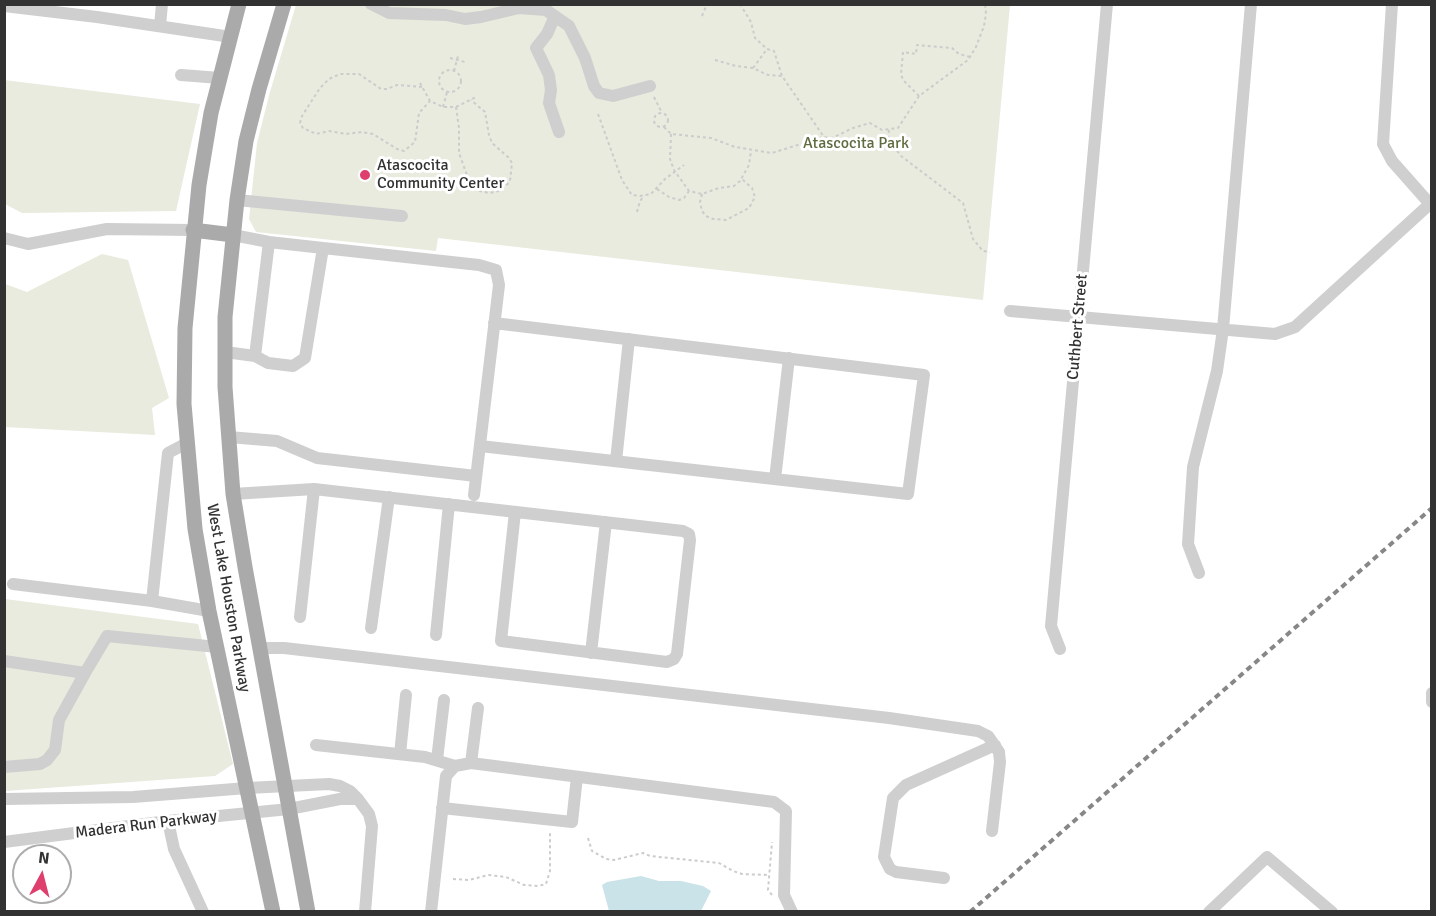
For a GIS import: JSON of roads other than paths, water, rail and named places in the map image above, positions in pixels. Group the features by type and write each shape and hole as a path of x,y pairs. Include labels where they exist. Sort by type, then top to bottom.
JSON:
{"main road":[{"name":"West Lake Houston Parkway","path":"239,4 220,78 201,171 193,230 184,366 187,443 195,529 209,611 273,912"},
{"name":"West Lake Houston Parkway","path":"284,4 246,141 237,200 225,317 225,387 233,494 308,912"},
{"path":"193,230 233,235"}],"street":[{"path":"160,26 162,4"},
{"path":"371,4 389,14 446,15 465,19 519,8 546,10 569,26 581,48 594,86 599,93 613,96 650,86"},
{"path":"427,4 435,16"},
{"name":"Cuthbert Street","path":"1060,649 1051,626 1107,4"},
{"path":"1199,573 1188,544 1192,467 1218,371 1251,4"},
{"path":"1010,311 1275,334 1295,327 1430,203 1392,161 1383,144 1392,4"},
{"path":"4,6 231,37"},
{"path":"555,16 547,34 536,48 549,75 551,90 549,103 559,132"},
{"path":"181,75 220,78"},
{"path":"237,200 402,216"},
{"path":"4,238 28,244 107,229 193,230"},
{"path":"233,235 269,242 479,265 496,270 499,285 474,495"},
{"path":"255,356 269,242"},
{"path":"225,352 255,356 268,363 292,366 305,358 323,248"},
{"path":"480,446 909,494 924,375 494,323"},
{"path":"616,461 629,339"},
{"path":"775,479 789,358"},
{"path":"229,437 277,441 317,458 476,476"},
{"path":"152,601 168,453 187,443"},
{"path":"300,617 314,489"},
{"path":"233,494 314,489 683,531 689,534 690,540 677,654 674,659 666,662 501,641 515,512"},
{"path":"371,628 389,497"},
{"path":"436,635 449,504"},
{"path":"591,653 606,522"},
{"path":"13,584 152,601 209,611"},
{"path":"4,767 40,764 47,760 55,750 59,720 107,636 217,647"},
{"path":"261,648 284,648 978,731 988,736 999,752 1000,762 992,831"},
{"path":"4,661 85,674"},
{"path":"400,754 406,695"},
{"path":"437,760 444,700"},
{"path":"471,763 478,708"},
{"path":"316,745 400,754 437,760 455,766 471,763 774,802 786,811 784,895 792,912"},
{"path":"944,878 896,872 890,869 884,857 893,798 906,785 995,745"},
{"path":"431,912 446,776 455,766"},
{"path":"442,808 572,822 577,777"},
{"name":"Madera Run Parkway","path":"4,800 133,797 329,784 350,791 358,799"},
{"name":"Madera Run Parkway","path":"4,842 168,821 289,809 340,799 358,799"},
{"path":"358,799 369,814 372,826 365,912"},
{"path":"168,821 174,849 203,912"},
{"path":"1209,912 1267,857 1332,912"}],"water":[{"path":"641,876 659,881 681,881 703,886 711,891 701,911 609,911 602,885"}],"railway":[{"path":"970,912 1432,508"}],"place":[{"name":"Atascocita Community Center","path":"365,175"}],"park label":[{"name":"Atascocita Park","path":"856,144"}]}
